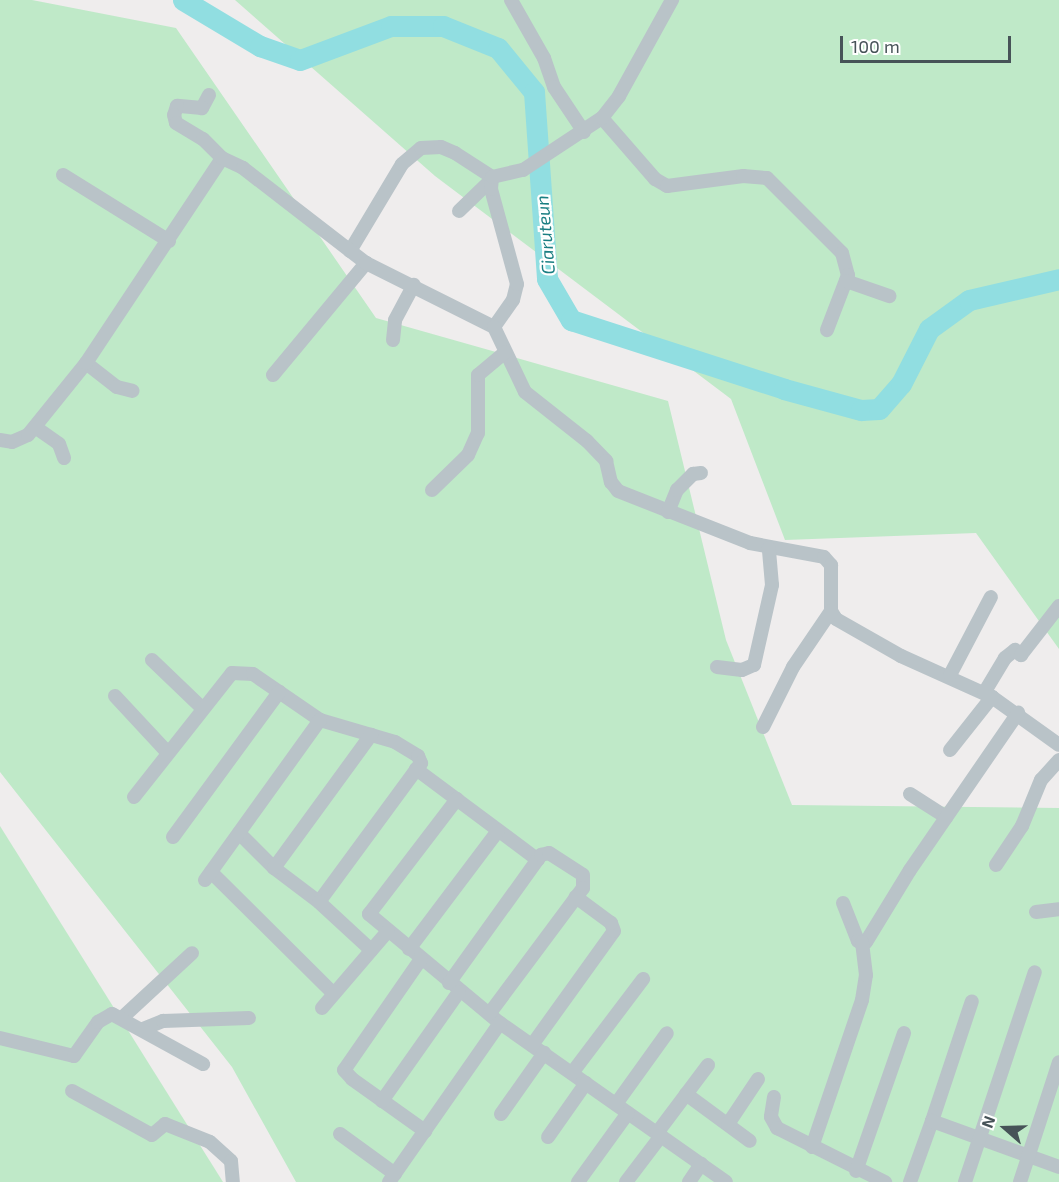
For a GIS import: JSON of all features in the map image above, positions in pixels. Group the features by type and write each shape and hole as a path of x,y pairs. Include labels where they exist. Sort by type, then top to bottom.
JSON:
{"street":[{"path":"511,0 544,58 554,87 584,132"},
{"path":"459,211 492,178 523,170 602,118 619,96 672,0"},
{"path":"209,95 202,108 177,106 174,116 176,123 203,139 222,158 243,168 366,263 494,327 525,392 587,441 606,461 611,482 618,490 668,512 769,548 824,557 831,565 831,611 836,619 859,634 950,675 988,695 1018,713 1059,745"},
{"path":"602,118 655,179 667,186 733,177 767,178 842,253 848,275 827,330"},
{"path":"350,251 402,164 421,148 448,150 492,178 517,284 513,300 494,327"},
{"path":"0,440 18,441 35,426 86,363 222,158"},
{"path":"63,176 169,241"},
{"path":"273,375 366,263"},
{"path":"846,281 890,296"},
{"path":"393,340 395,320 414,285"},
{"path":"432,490 468,455 478,433 478,375 505,352"},
{"path":"86,363 117,387 133,391"},
{"path":"35,426 64,443 64,458"},
{"path":"668,512 677,490 693,474 701,473"},
{"path":"717,667 742,670 754,665 772,585 769,548"},
{"path":"950,675 991,597"},
{"path":"950,750 988,695 1005,658 1015,651 1021,655 1059,606"},
{"path":"763,727 793,667 831,611"},
{"path":"152,660 202,708"},
{"path":"134,797 202,708 232,673 253,674 320,720 395,742 418,756 420,763 319,902"},
{"path":"173,837 279,692"},
{"path":"115,696 168,753"},
{"path":"862,942 1018,713"},
{"path":"320,720 208,876 334,994"},
{"path":"274,868 371,735"},
{"path":"996,865 1022,826 1041,780 1059,760"},
{"path":"416,769 538,860"},
{"path":"910,794 946,817"},
{"path":"457,800 369,914 454,988 500,1023 726,1182"},
{"path":"409,949 498,831"},
{"path":"239,833 274,868 319,902 371,950"},
{"path":"382,1101 538,860 549,853 582,875 584,884 489,1014"},
{"path":"532,1044 614,931 611,923 576,897"},
{"path":"812,1147 862,1000 866,975 862,942 855,935 843,903"},
{"path":"1036,912 1059,909"},
{"path":"322,1008 388,931"},
{"path":"123,1017 192,953"},
{"path":"421,959 346,1064 346,1075 425,1131"},
{"path":"965,1182 1035,972"},
{"path":"572,1073 643,979"},
{"path":"910,1182 972,1000"},
{"path":"0,1038 74,1056 102,1018 112,1014 123,1017 203,1064"},
{"path":"143,1029 163,1021 249,1018"},
{"path":"340,1134 392,1178 500,1023"},
{"path":"616,1104 667,1033"},
{"path":"856,1171 904,1033"},
{"path":"501,1114 544,1053"},
{"path":"1020,1182 1059,1062"},
{"path":"626,1182 708,1065"},
{"path":"728,1124 758,1079"},
{"path":"548,1137 586,1083"},
{"path":"72,1092 152,1135 165,1124 210,1142 228,1156 233,1182"},
{"path":"686,1094 750,1141"},
{"path":"774,1097 771,1117 777,1128 856,1171 885,1182"},
{"path":"578,1182 628,1113"},
{"path":"932,1121 1059,1167"},
{"path":"689,1182 701,1164"}],"green space":[{"path":"0,0 32,0 176,28 376,318 668,401 726,640 792,805 1059,808 1059,1182 296,1182 232,1067 0,772"},
{"path":"235,0 1059,0 1059,649 976,533 785,540 731,399 435,176"},
{"path":"0,826 223,1182 0,1182"}],"waterway":[{"name":"Ciaruteun","path":"183,0 260,46 300,60 391,26 443,26 498,48 534,92 547,279 571,320 784,389 861,410 879,409 901,384 929,329 969,300 1059,279"}]}
